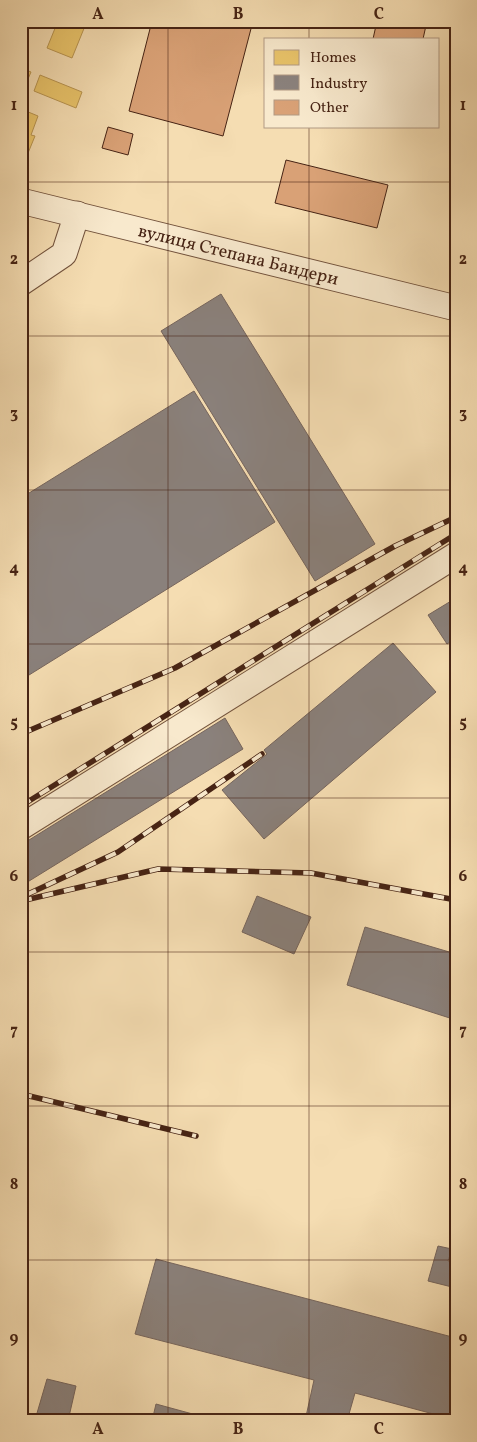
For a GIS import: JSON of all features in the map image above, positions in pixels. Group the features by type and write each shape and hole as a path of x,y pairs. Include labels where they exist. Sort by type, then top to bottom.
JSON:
{"street":[{"name":"вулиця Степана Бандери","path":"21,201 456,308"},
{"path":"21,283 64,254 76,214"},
{"path":"21,827 456,556"}],"building: Homes":[{"path":"58,21 87,21 72,58 47,48"},
{"path":"21,68 31,72 22,93 21,93"},
{"path":"40,75 82,92 76,108 34,91"},
{"path":"21,109 38,116 31,135 35,136 26,158 21,156"}],"building: Industry":[{"path":"221,294 375,544 315,581 161,331"},
{"path":"194,391 275,522 21,680 21,498"},
{"path":"456,598 456,638 447,644 428,615"},
{"path":"393,643 436,692 264,839 222,790 267,754 264,750"},
{"path":"225,718 243,749 21,886 21,845"},
{"path":"257,896 311,917 294,954 242,932"},
{"path":"365,927 456,954 456,1020 347,985"},
{"path":"438,1246 452,1249 448,1261 456,1264 456,1288 428,1281"},
{"path":"156,1259 456,1338 456,1420 355,1393 347,1421 305,1421 314,1380 135,1334"},
{"path":"47,1379 76,1386 68,1421 35,1420"},
{"path":"156,1404 211,1419 211,1421 152,1421"}],"building: Other":[{"path":"152,21 253,21 223,136 129,111"},
{"path":"377,21 427,21 423,38 373,38"},
{"path":"108,127 133,134 128,155 102,148"},
{"path":"286,160 388,185 377,228 275,203"}],"railway":[{"path":"21,734 175,668 395,546 456,517"},
{"path":"21,806 456,534"},
{"path":"26,895 118,852 262,754"},
{"path":"21,901 158,869 311,873 456,900"},
{"path":"21,1094 196,1136"}]}
